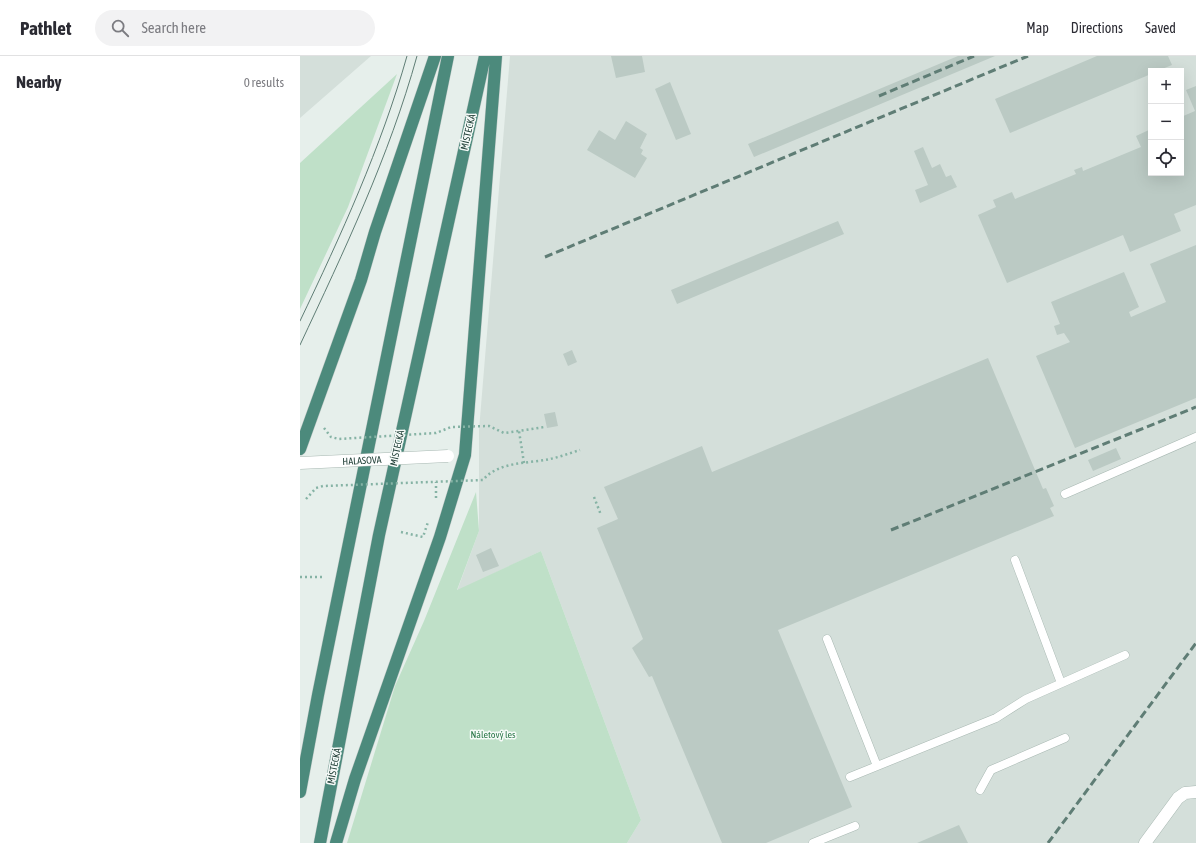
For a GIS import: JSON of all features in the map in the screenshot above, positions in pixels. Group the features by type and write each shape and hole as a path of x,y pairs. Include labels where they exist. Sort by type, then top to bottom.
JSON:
{"highway":[{"path":"300,449 361,280 375,232 435,56"},
{"path":"300,792 319,688 448,56"},
{"name":"MÍSTECKÁ","path":"320,843 379,535 485,56"},
{"path":"336,843 355,779 437,546 465,455 496,56"}],"street":[{"name":"HALASOVA","path":"300,463 448,456"},
{"path":"1145,843 1178,798 1185,793 1196,792"}],"lane":[{"path":"1065,494 1196,437"},
{"path":"1015,560 1061,683"},
{"path":"827,639 877,766"},
{"path":"850,777 996,718 1026,699 1125,654"},
{"path":"980,790 992,770 1064,738"},
{"path":"813,843 855,826"}],"path":[{"path":"324,428 331,437 340,438 436,433 450,427 468,426 489,426 504,433 544,427"},
{"path":"519,431 524,463"},
{"path":"306,499 316,488 323,486 416,481 436,482 483,480 494,470 551,459 580,450"},
{"path":"435,502 436,482"},
{"path":"594,497 601,515"},
{"path":"401,532 423,536 430,518"},
{"path":"300,577 322,577"}],"shaded area":[{"path":"300,56 371,56 300,118"},
{"path":"510,56 1196,56 1196,843 627,843 641,820 541,551 457,591 479,531 479,430"}],"green space":[{"path":"397,74 348,207 300,309 300,163"},
{"name":"Náletový les","path":"476,492 479,531 457,590 541,551 641,820 627,843 347,843 395,686 424,621"}],"building":[{"path":"611,56 642,56 645,72 616,78"},
{"path":"958,56 995,56 754,157 748,144"},
{"path":"1097,56 1168,56 1172,65 1164,68 1148,68 1148,75 1010,133 995,99"},
{"path":"670,82 691,134 676,140 655,89"},
{"path":"1196,86 1196,205 1174,214 1181,231 1130,252 1123,235 1007,283 978,215 996,207 993,200 1012,192 1015,199 1076,174 1074,170 1082,167 1083,171 1141,147 1136,136 1148,130 1148,176 1184,176 1184,116 1195,111 1186,90"},
{"path":"626,121 647,134 640,148 643,150 641,154 647,158 635,178 587,150 599,130 615,140"},
{"path":"923,147 932,168 940,164 946,177 951,175 957,187 920,203 915,190 928,185 914,151"},
{"path":"838,221 844,234 677,304 671,290"},
{"path":"1196,245 1196,398 1075,448 1036,356 1070,342 1064,333 1057,335 1054,326 1060,324 1051,302 1124,272 1139,307 1129,312 1131,317 1166,302 1150,264"},
{"path":"572,350 577,362 568,366 563,354"},
{"path":"988,358 1043,489 1046,488 1054,506 1050,508 1054,516 778,630 852,807 766,843 722,843 652,676 649,677 632,648 643,639 597,528 618,519 604,487 702,446 712,472"},
{"path":"555,412 558,426 547,428 544,414"},
{"path":"1116,448 1121,459 1093,471 1088,460"},
{"path":"491,548 499,566 483,572 476,555"},
{"path":"959,825 968,843 917,843"}],"tram line":[{"path":"300,321 345,224 373,158 397,90 407,56"},
{"path":"300,345 349,239 379,167 406,94 417,56"}],"railway":[{"path":"879,96 974,56"},
{"path":"545,257 1028,56"},
{"path":"891,530 1196,407"},
{"path":"1048,843 1196,643"}]}
